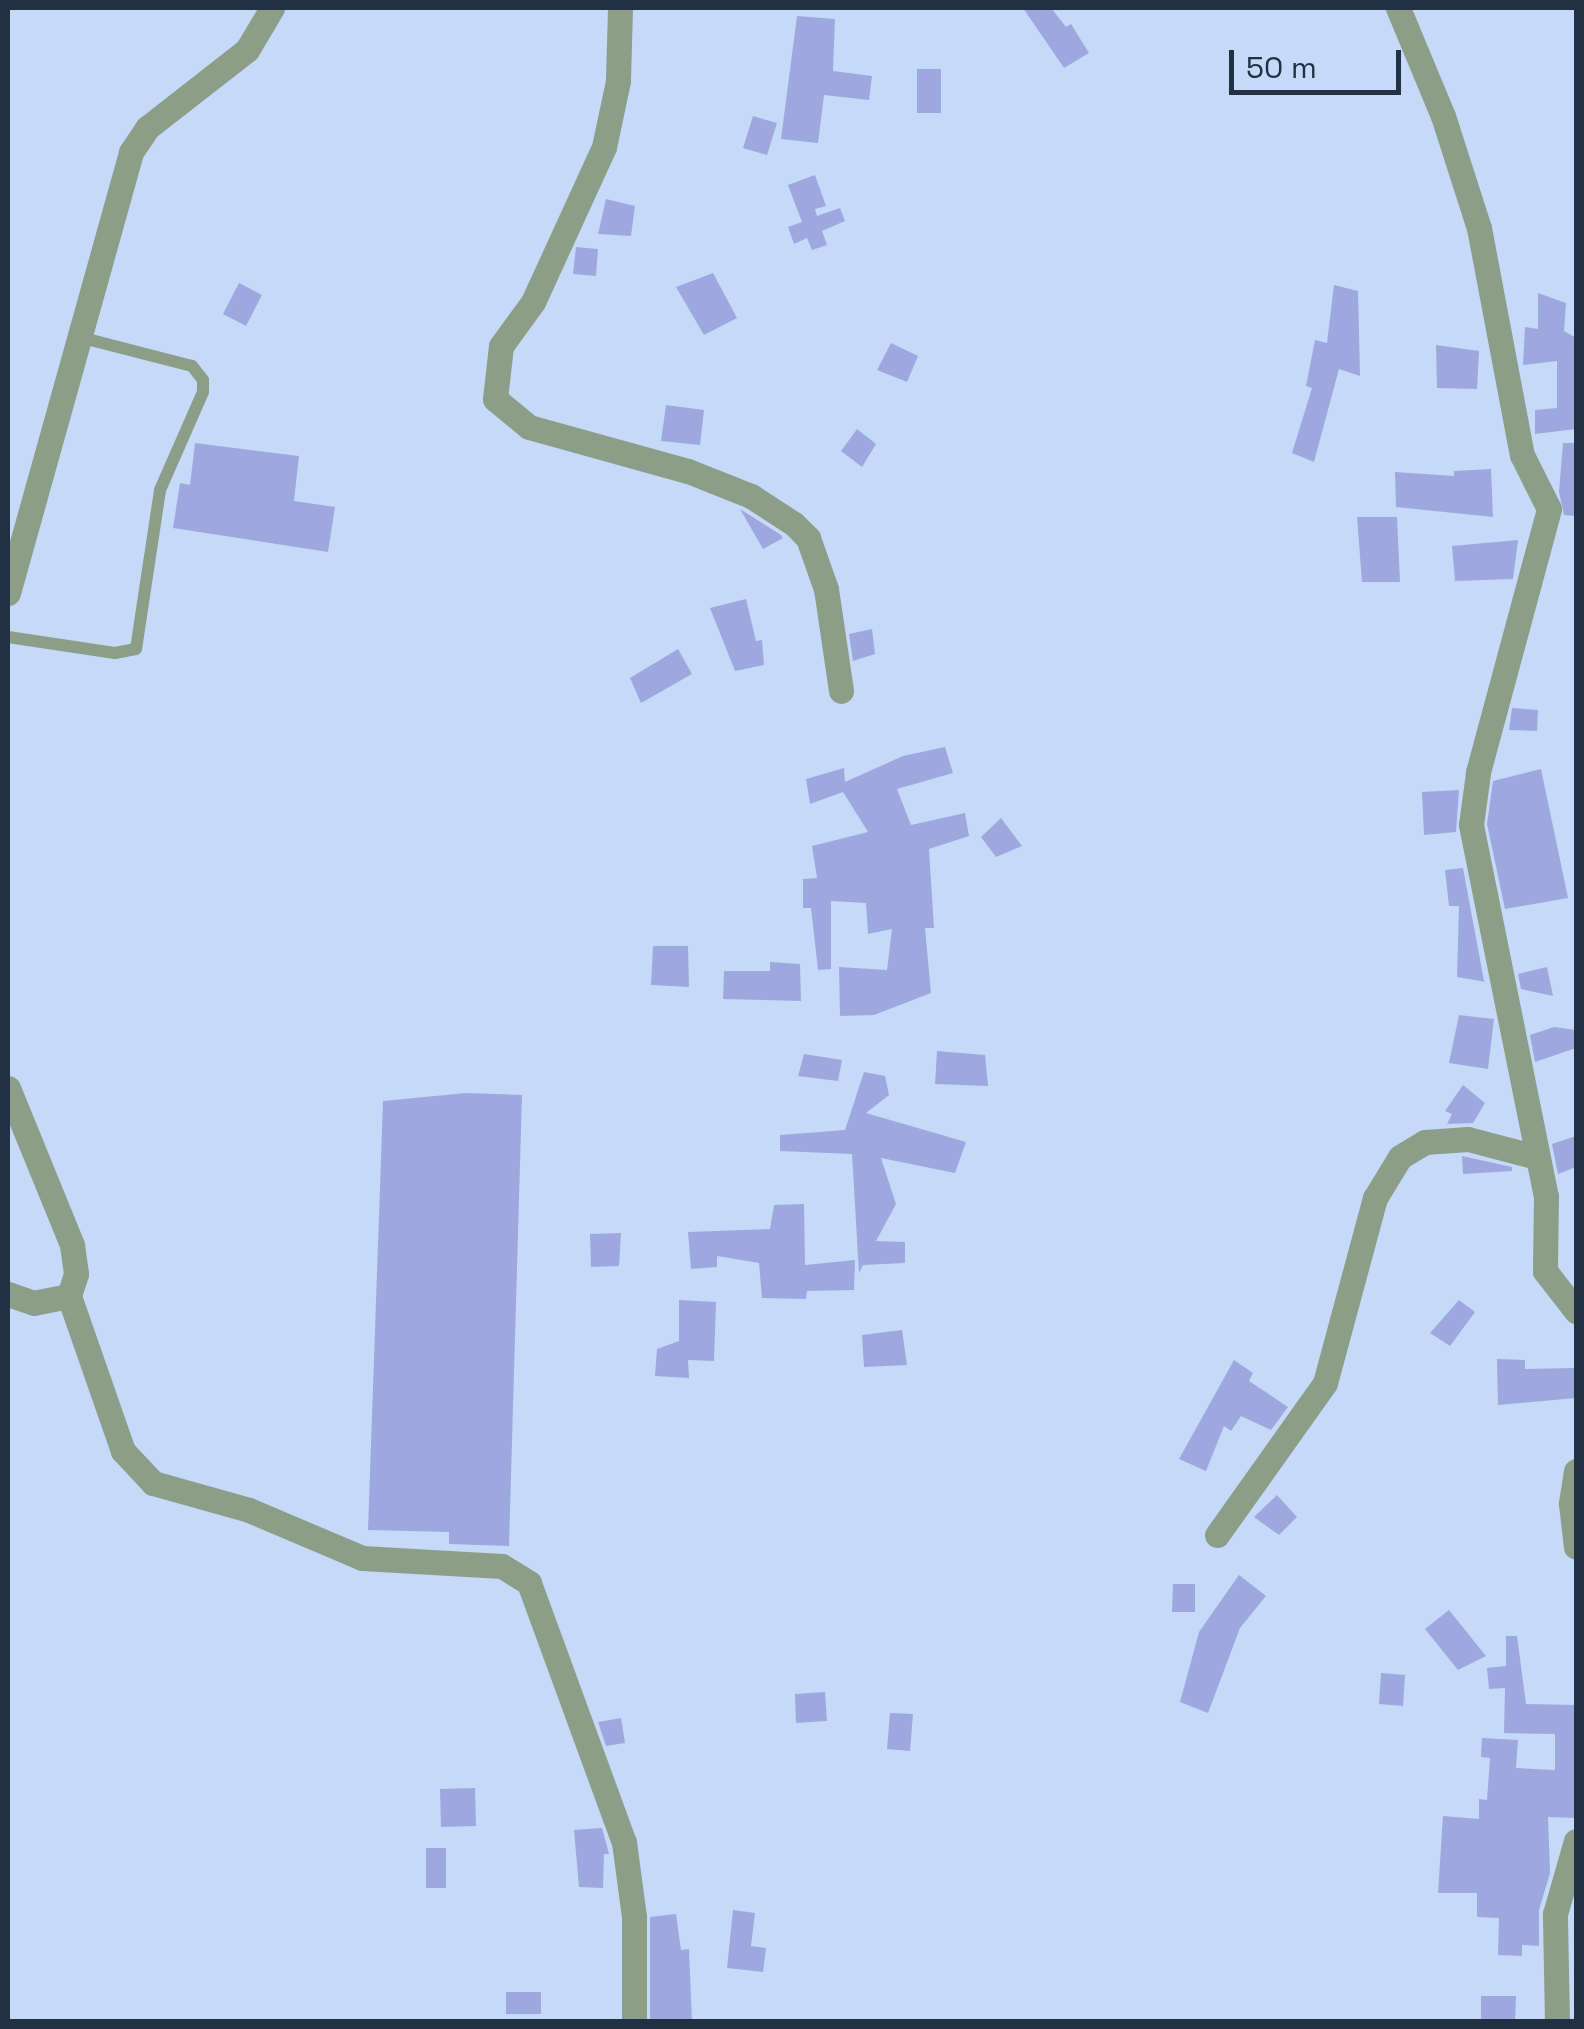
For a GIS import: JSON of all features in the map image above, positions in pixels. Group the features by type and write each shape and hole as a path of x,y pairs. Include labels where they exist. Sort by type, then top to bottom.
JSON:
{"street":[{"path":"8,592 76,337 131,152 147,128 247,50 272,8"},
{"path":"620,8 618,81 604,147 534,302 501,346 496,399 529,427 688,470 751,496 794,524 808,538 826,589 841,691"},
{"path":"1398,8 1443,116 1480,228 1522,455 1550,509 1471,806 1546,1196 1545,1270 1576,1311"},
{"path":"8,1088 72,1245 76,1274 69,1296 124,1451 154,1484 264,1515 362,1558 502,1566 522,1574 624,1842 634,1917 634,2022"},
{"path":"1217,1535 1325,1383 1375,1198 1400,1158 1425,1142 1468,1139 1536,1157"},
{"path":"8,1294 34,1303 69,1296"},
{"path":"1576,1471 1571,1504 1576,1546"},
{"path":"1557,2022 1556,1914 1576,1841"}],"lane":[{"path":"8,637 116,652 136,649 160,490 202,392 203,380 192,366 76,337"}],"building":[{"path":"1023,8 1051,8 1066,27 1071,24 1089,53 1064,68"},
{"path":"797,16 835,19 833,71 872,76 869,100 824,95 818,143 781,139"},
{"path":"917,69 941,69 941,113 917,113"},
{"path":"753,116 777,123 767,155 743,148"},
{"path":"815,175 826,206 815,209 817,216 840,208 845,221 822,231 827,245 812,250 807,238 794,244 788,227 802,222 788,185"},
{"path":"606,199 635,206 631,236 598,234"},
{"path":"576,247 598,249 596,276 573,274"},
{"path":"713,273 737,318 704,335 676,287"},
{"path":"239,283 262,295 246,326 223,314"},
{"path":"1334,285 1358,291 1360,376 1339,369 1314,462 1292,453 1312,388 1306,386 1315,340 1327,343"},
{"path":"1538,293 1566,303 1564,331 1576,338 1576,429 1535,434 1535,410 1557,408 1557,361 1523,365 1525,327 1538,329"},
{"path":"891,343 918,356 907,382 877,370"},
{"path":"1436,345 1479,351 1477,389 1437,388"},
{"path":"666,405 704,410 700,445 661,441"},
{"path":"857,429 876,444 862,467 841,451"},
{"path":"195,443 299,456 294,501 335,507 328,552 173,528 180,483 190,485"},
{"path":"1563,443 1576,443 1576,516 1564,515 1559,492"},
{"path":"1491,469 1493,517 1396,507 1395,472 1454,476 1454,471"},
{"path":"740,509 781,535 783,538 763,549"},
{"path":"1357,517 1397,517 1400,582 1362,582"},
{"path":"1518,540 1513,579 1455,581 1452,546"},
{"path":"746,599 756,641 762,640 764,665 735,671 710,608"},
{"path":"872,629 875,654 853,661 849,634"},
{"path":"678,649 692,674 641,703 630,678"},
{"path":"1512,708 1538,710 1537,731 1509,730"},
{"path":"945,747 953,773 897,789 911,825 965,813 969,836 929,849 934,928 925,928 931,993 874,1015 840,1016 839,967 887,970 892,929 868,934 866,903 831,901 831,969 818,970 811,908 803,908 803,879 817,878 812,846 868,832 843,792 810,804 806,779 844,768 845,782 903,756"},
{"path":"1541,769 1568,898 1505,909 1487,824 1493,781"},
{"path":"1459,790 1456,832 1424,835 1422,792"},
{"path":"1001,818 1022,846 996,857 981,837"},
{"path":"1463,868 1486,982 1457,977 1459,906 1449,906 1445,870"},
{"path":"653,946 688,946 689,987 651,985"},
{"path":"770,962 800,964 801,1001 723,999 724,971 770,971"},
{"path":"1547,967 1553,996 1521,989 1518,974"},
{"path":"1459,1015 1494,1019 1488,1069 1449,1063"},
{"path":"1554,1027 1576,1030 1576,1048 1535,1062 1530,1035"},
{"path":"937,1051 985,1055 988,1086 935,1084"},
{"path":"804,1054 842,1060 838,1081 798,1076"},
{"path":"864,1072 885,1076 889,1095 866,1113 966,1142 955,1173 881,1158 896,1204 876,1241 905,1242 905,1263 863,1265 859,1273 852,1154 780,1151 780,1135 845,1130"},
{"path":"1463,1085 1485,1103 1473,1123 1447,1124 1452,1114 1445,1111"},
{"path":"466,1093 522,1095 509,1546 449,1544 449,1532 368,1530 383,1101"},
{"path":"1576,1136 1576,1167 1558,1174 1552,1144"},
{"path":"1462,1156 1512,1167 1512,1171 1463,1174"},
{"path":"804,1204 805,1265 855,1260 854,1290 807,1291 806,1299 762,1298 759,1263 717,1256 717,1267 691,1269 688,1232 770,1229 774,1205"},
{"path":"621,1233 619,1266 591,1267 590,1234"},
{"path":"679,1300 716,1302 714,1361 688,1360 689,1378 655,1376 657,1349 679,1341"},
{"path":"1459,1300 1475,1312 1450,1346 1430,1333"},
{"path":"902,1330 907,1365 864,1367 862,1335"},
{"path":"1497,1359 1525,1360 1525,1369 1576,1368 1576,1398 1498,1405"},
{"path":"1234,1360 1253,1373 1249,1381 1288,1407 1271,1430 1241,1416 1231,1431 1224,1426 1206,1471 1179,1459"},
{"path":"1277,1495 1297,1517 1279,1535 1254,1517"},
{"path":"1239,1575 1266,1596 1240,1628 1208,1713 1180,1702 1199,1632"},
{"path":"1173,1584 1195,1584 1195,1612 1172,1612"},
{"path":"1449,1610 1486,1656 1458,1670 1425,1629"},
{"path":"1506,1636 1517,1636 1526,1704 1576,1705 1576,1818 1548,1817 1550,1873 1539,1910 1539,1946 1522,1945 1522,1956 1498,1955 1499,1918 1477,1917 1477,1893 1438,1893 1443,1816 1479,1819 1479,1799 1487,1800 1490,1758 1481,1757 1482,1738 1518,1740 1516,1768 1555,1770 1555,1734 1504,1733 1505,1688 1489,1689 1487,1668 1506,1666"},
{"path":"1381,1673 1405,1675 1403,1706 1379,1704"},
{"path":"825,1692 827,1721 796,1723 795,1694"},
{"path":"890,1713 913,1714 910,1751 887,1749"},
{"path":"621,1718 625,1743 606,1746 598,1722"},
{"path":"475,1788 476,1826 441,1827 440,1789"},
{"path":"602,1828 609,1854 604,1854 603,1888 579,1887 574,1830"},
{"path":"426,1848 446,1848 446,1888 426,1888"},
{"path":"733,1910 755,1913 751,1946 766,1948 763,1972 727,1968"},
{"path":"676,1914 681,1950 689,1949 692,2022 650,2022 650,1917"},
{"path":"506,1992 541,1992 541,2014 506,2014"},
{"path":"1481,1996 1516,1996 1515,2022 1481,2022"}]}
